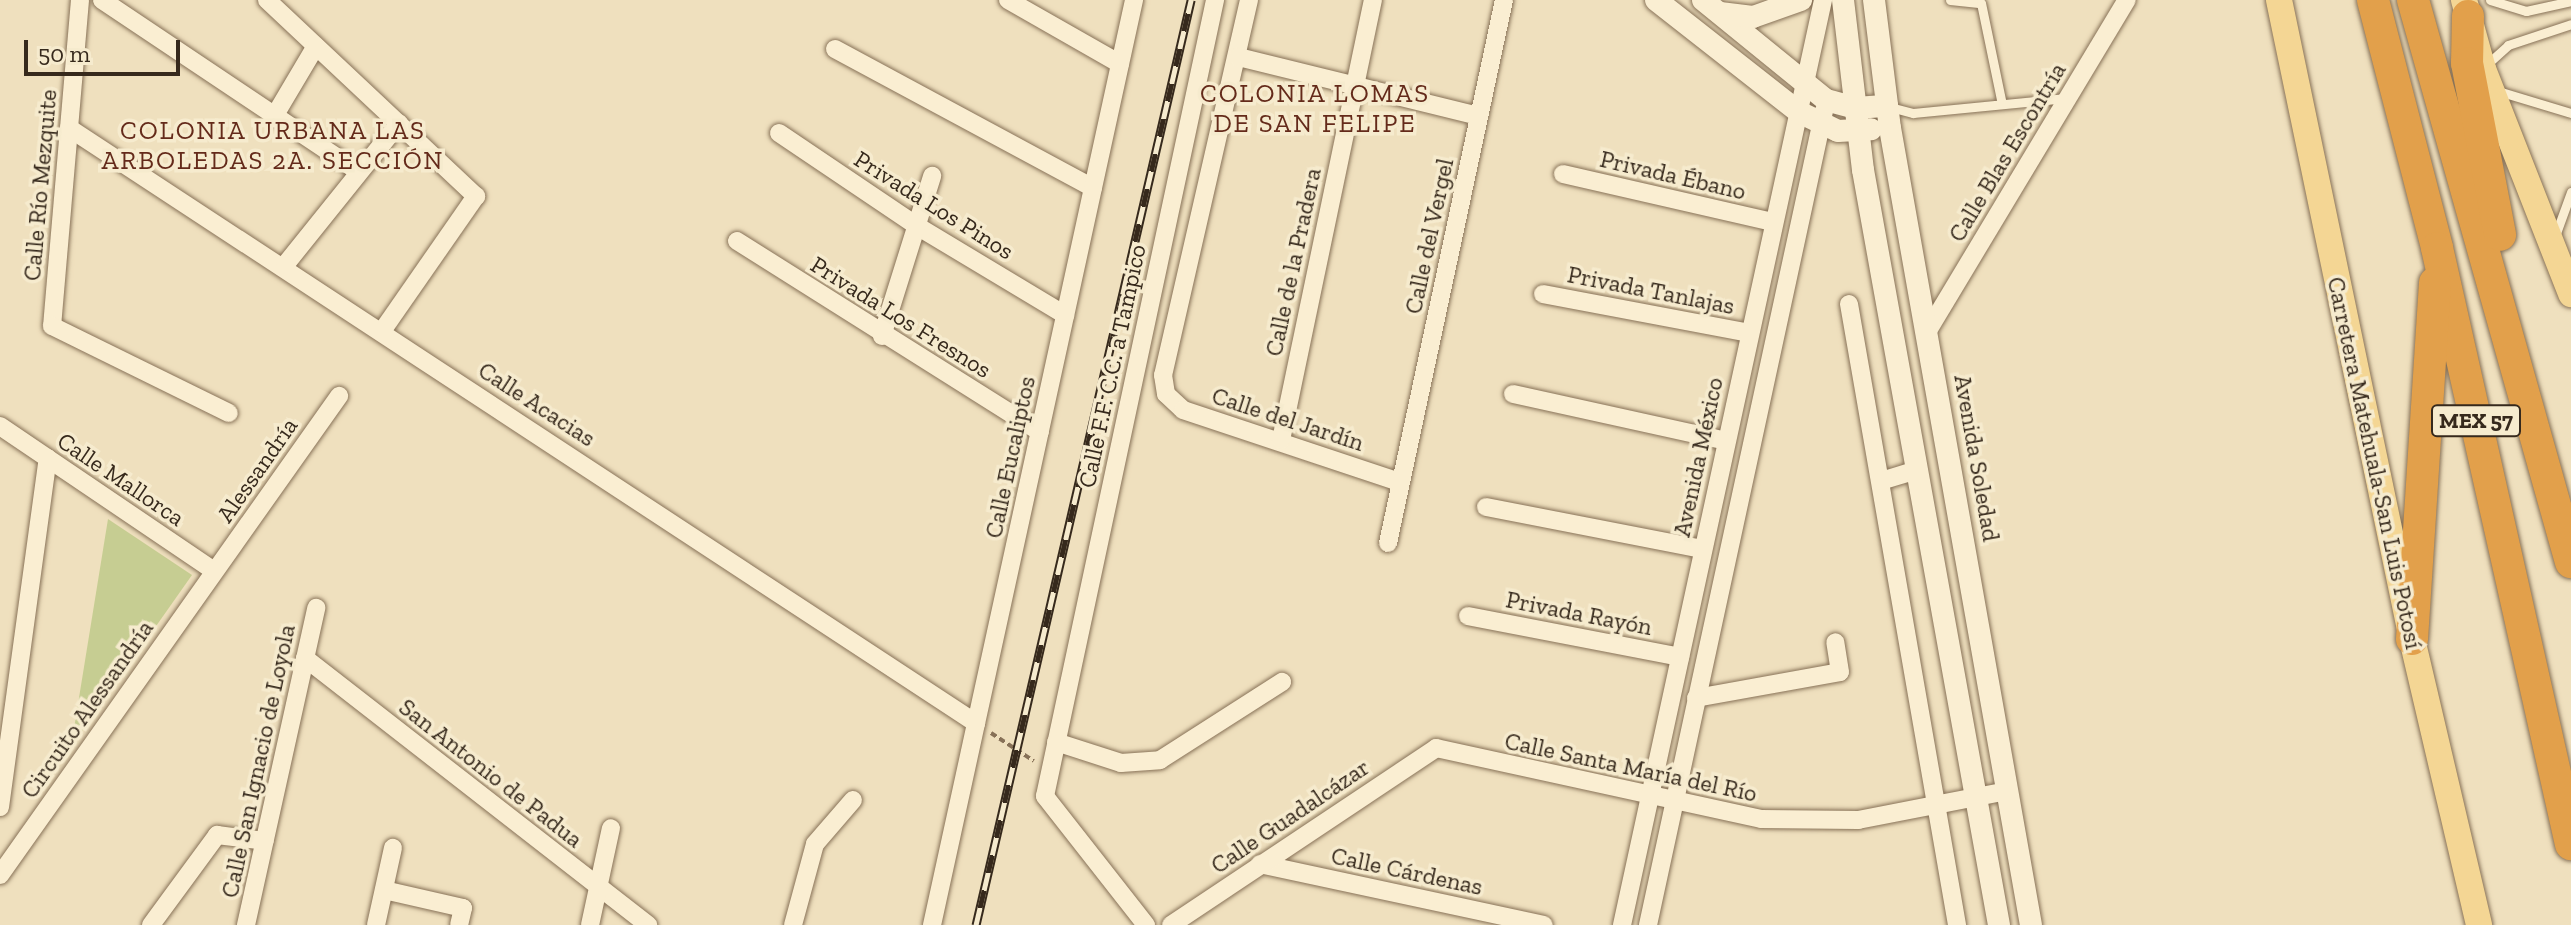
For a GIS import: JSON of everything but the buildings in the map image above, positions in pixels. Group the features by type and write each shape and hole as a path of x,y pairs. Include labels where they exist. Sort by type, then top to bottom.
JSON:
{"highway":[{"name":"MEX 57","path":"2373,0 2437,248 2571,844"},
{"name":"MEX 57","path":"2413,0 2537,427 2569,550"},
{"path":"2474,5 2467,63 2537,427"},
{"path":"2412,639 2437,248"}],"main road":[{"name":"Carretera Matehuala-San Luis Potosí","path":"2279,0 2412,639 2479,925"},
{"path":"2474,5 2486,78 2570,289"}],"street":[{"name":"Calle Río Mezquite","path":"80,0 52,326 229,413"},
{"path":"102,0 359,172"},
{"path":"267,0 476,196 383,330"},
{"path":"1008,0 1120,64"},
{"name":"Calle Eucaliptos","path":"932,925 1134,0"},
{"name":"Calle F.F. C.C. a Tampico","path":"1049,770 1215,0"},
{"path":"1249,0 1238,57 1479,116"},
{"name":"Calle de la Pradera","path":"1281,440 1373,0"},
{"name":"Calle del Vergel","path":"1388,543 1504,0"},
{"path":"1656,0 1799,112 1820,124 1889,117"},
{"path":"1711,7 1753,17 1801,0"},
{"name":"Avenida México","path":"1622,925 1823,0"},
{"path":"1843,0 1857,119 1999,925"},
{"name":"Avenida Soledad","path":"1874,0 1889,117 1929,329 2031,925"},
{"name":"Calle Blas Escontría","path":"1929,329 2127,0"},
{"path":"1711,7 1805,84 1857,119"},
{"path":"275,115 316,46"},
{"path":"835,49 1093,188"},
{"name":"Calle del Jardín","path":"1238,57 1163,375 1166,394 1183,410 1400,482"},
{"name":"Avenida México","path":"1648,925 1826,100"},
{"path":"285,265 399,123"},
{"name":"Calle Acacias","path":"69,128 285,265 976,723"},
{"name":"Privada Los Pinos","path":"779,133 917,226 1065,315"},
{"name":"Privada Ébano","path":"1563,174 1773,222"},
{"path":"882,336 932,176"},
{"name":"Privada Los Fresnos","path":"737,241 882,336 1040,432"},
{"name":"Privada Tanlajas","path":"1543,294 1749,333"},
{"path":"1849,304 1957,925"},
{"path":"1513,394 1726,441"},
{"name":"Alessandría","path":"214,571 339,396"},
{"name":"Calle Mallorca","path":"0,426 214,571"},
{"name":"Circuito Alessandría","path":"0,807 48,458"},
{"path":"1881,481 1917,470"},
{"path":"1486,507 1703,549"},
{"name":"Circuito Alessandría","path":"0,875 214,571"},
{"name":"Calle San Ignacio de Loyola","path":"246,925 316,608"},
{"name":"Privada Rayón","path":"1468,616 1680,657"},
{"path":"1696,698 1840,672 1835,642"},
{"name":"San Antonio de Padua","path":"305,658 648,925"},
{"path":"1056,742 1121,763 1160,760 1282,682"},
{"name":"Calle Santa María del Río","path":"1436,748 1674,805 1807,821 1936,806 2007,791"},
{"name":"Calle Guadalcázar","path":"1171,925 1436,748"},
{"path":"1049,770 1045,796 1146,925"},
{"path":"793,925 815,844 853,800"},
{"path":"590,925 611,828"},
{"path":"151,925 217,835 265,841"},
{"path":"376,925 393,848"},
{"name":"Calle Cárdenas","path":"1260,864 1544,925"},
{"path":"384,890 463,908 459,925"}],"lane":[{"path":"1950,0 1981,3 2002,104"},
{"path":"2474,5 2526,11 2568,1"},
{"path":"2571,24 2508,45 2486,78 2571,113"},
{"path":"1889,117 2068,97"},
{"path":"1889,117 1913,113"},
{"path":"2551,246 2571,192"}],"path":[{"path":"976,723 1049,770"}],"green space":[{"path":"108,519 192,575 71,747"}],"railway":[{"path":"976,925 1191,0"}],"district":[{"name":"COLONIA LOMAS DE SAN FELIPE","path":"1315,109"},
{"name":"COLONIA URBANA LAS ARBOLEDAS 2A. SECCIÓN","path":"273,146"}]}
